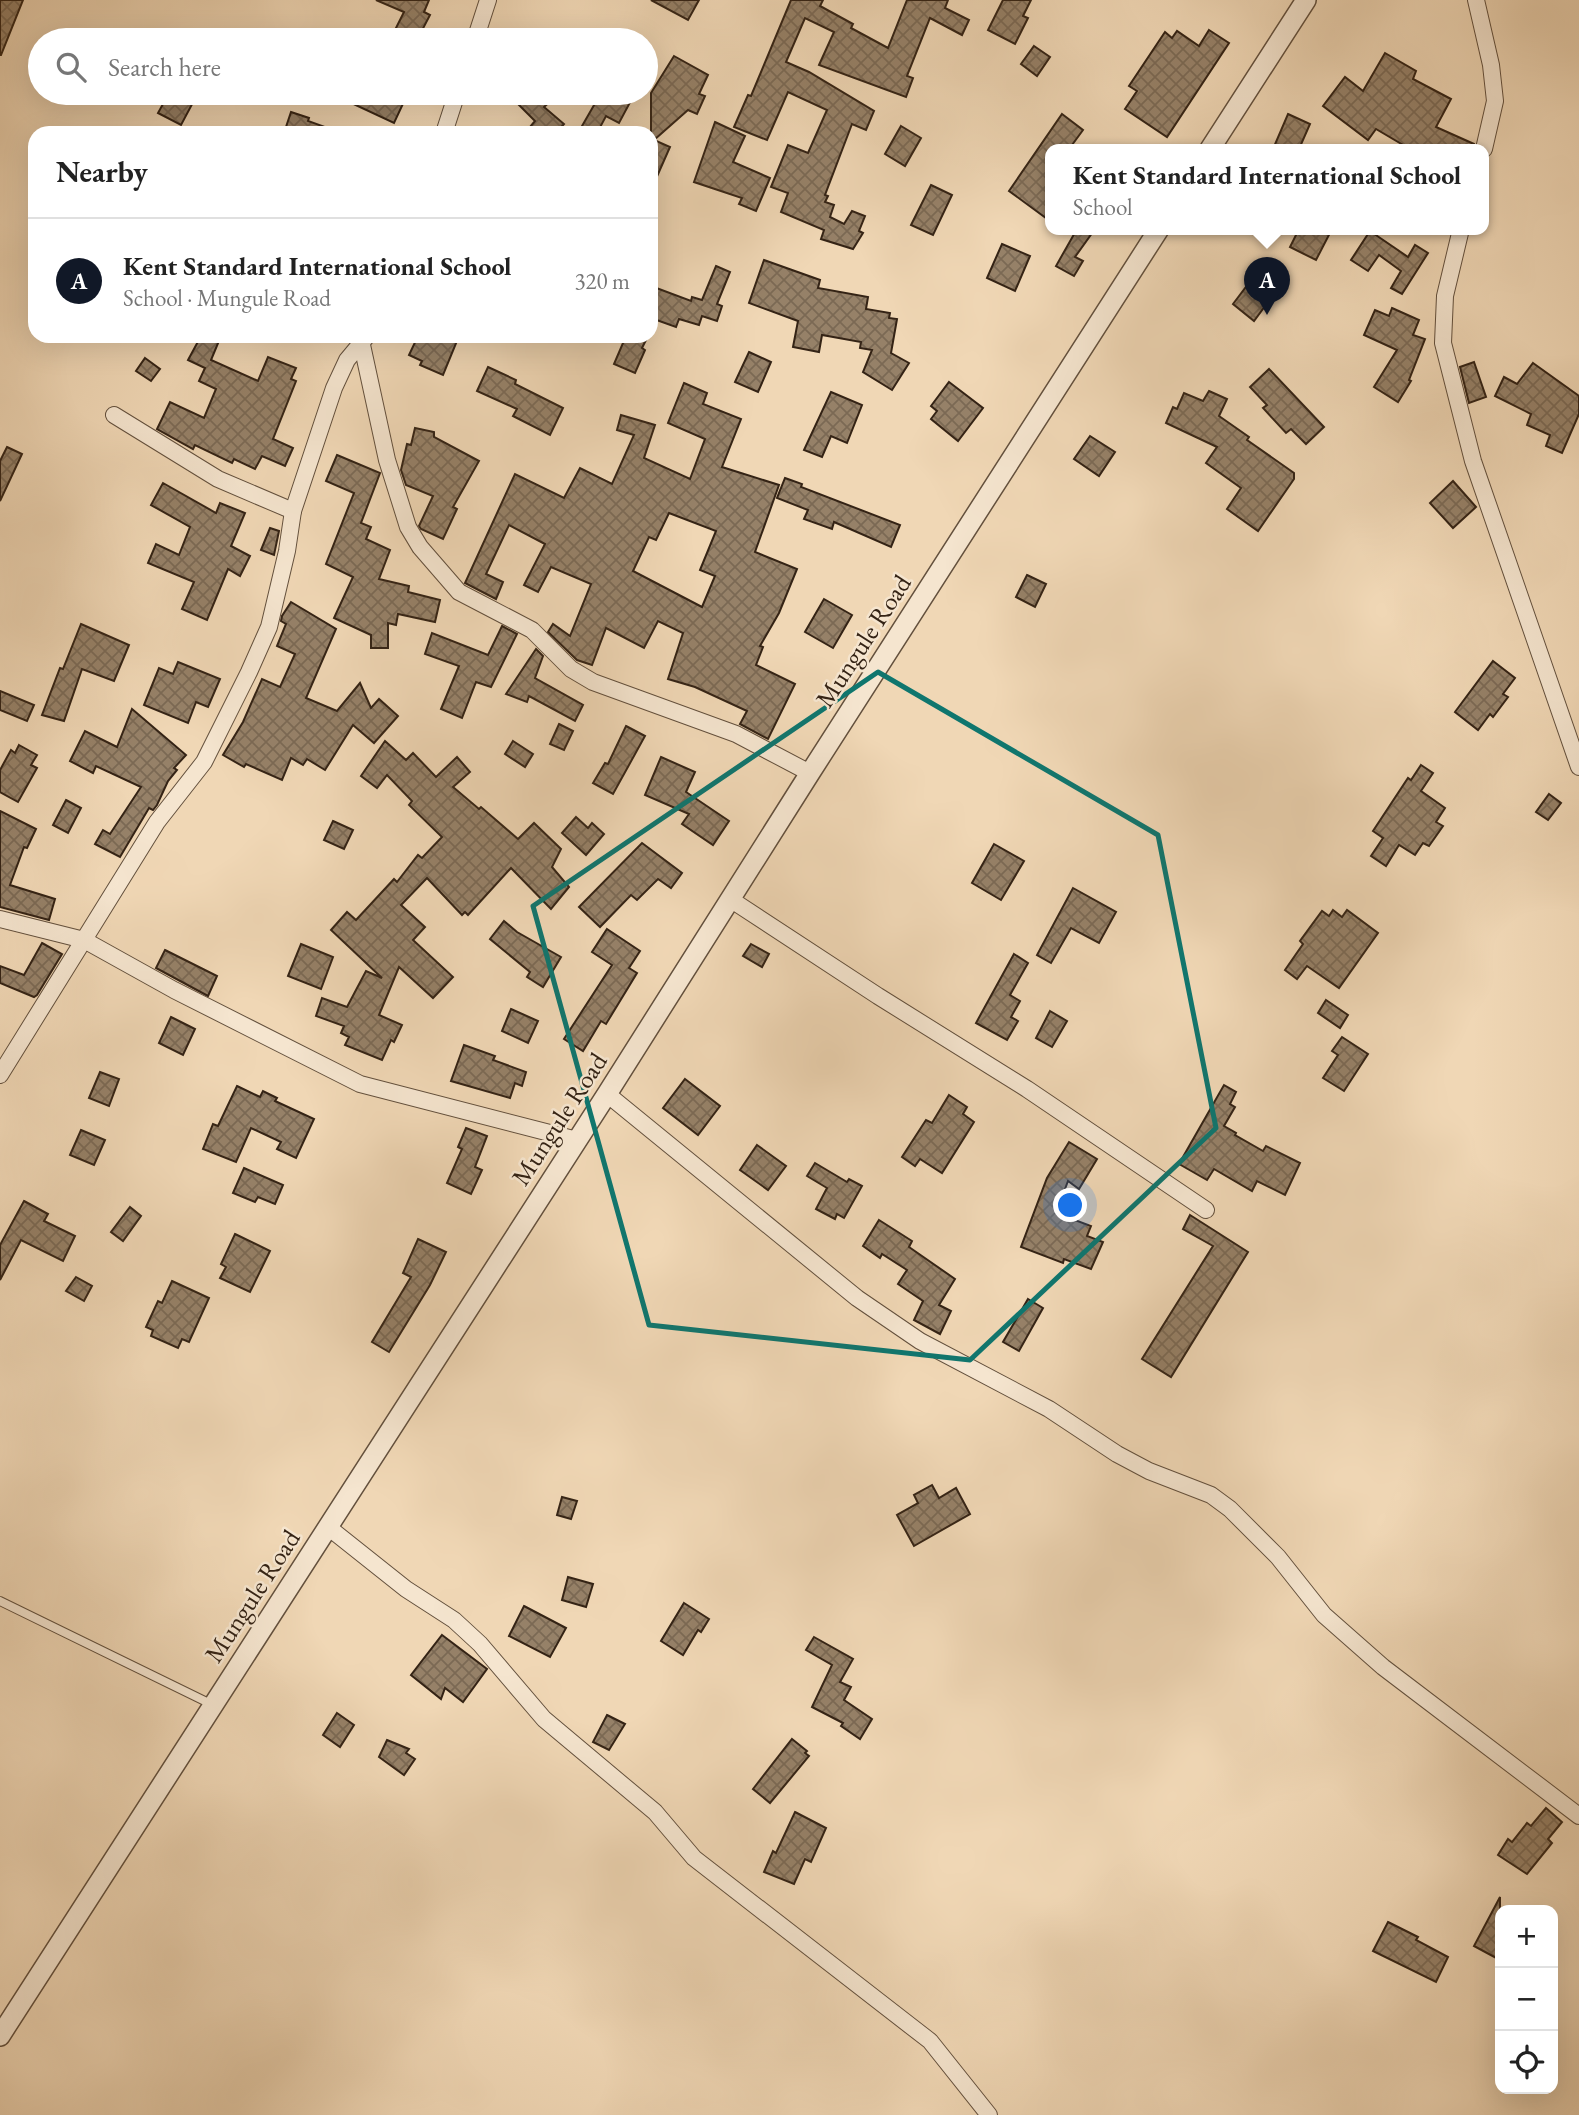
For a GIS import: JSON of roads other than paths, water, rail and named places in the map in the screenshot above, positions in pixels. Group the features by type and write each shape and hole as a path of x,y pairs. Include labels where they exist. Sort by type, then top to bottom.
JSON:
{"street":[{"path":"479,28 488,0"},
{"path":"1213,144 1306,0"},
{"path":"1476,0 1491,65 1495,101 1485,144"},
{"path":"446,126 453,105"},
{"name":"Mungule Road","path":"0,2036 607,1094 1155,235"},
{"path":"1460,235 1445,296 1443,343 1473,461 1579,767"},
{"path":"0,1074 157,822 204,762 249,672 270,627 288,551 293,511 334,388 348,360 362,343"},
{"path":"365,343 387,460 408,527 420,547 459,592 532,630 571,669 593,682 736,734 810,773"},
{"path":"114,415 218,479 293,511"},
{"path":"730,899 1027,1089 1206,1210"},
{"path":"0,919 84,940 174,990 360,1084 577,1140"},
{"path":"607,1094 857,1298 920,1341 1049,1409 1117,1454 1149,1471 1211,1495 1221,1502 1278,1557 1324,1615 1383,1667 1579,1816"},
{"path":"328,1527 406,1589 454,1620 481,1644 544,1719 655,1812 694,1858 930,2041 989,2115"}],"lane":[{"path":"0,1601 213,1705"}],"place":[{"name":"Kent Standard International School","path":"1267,315"}]}
